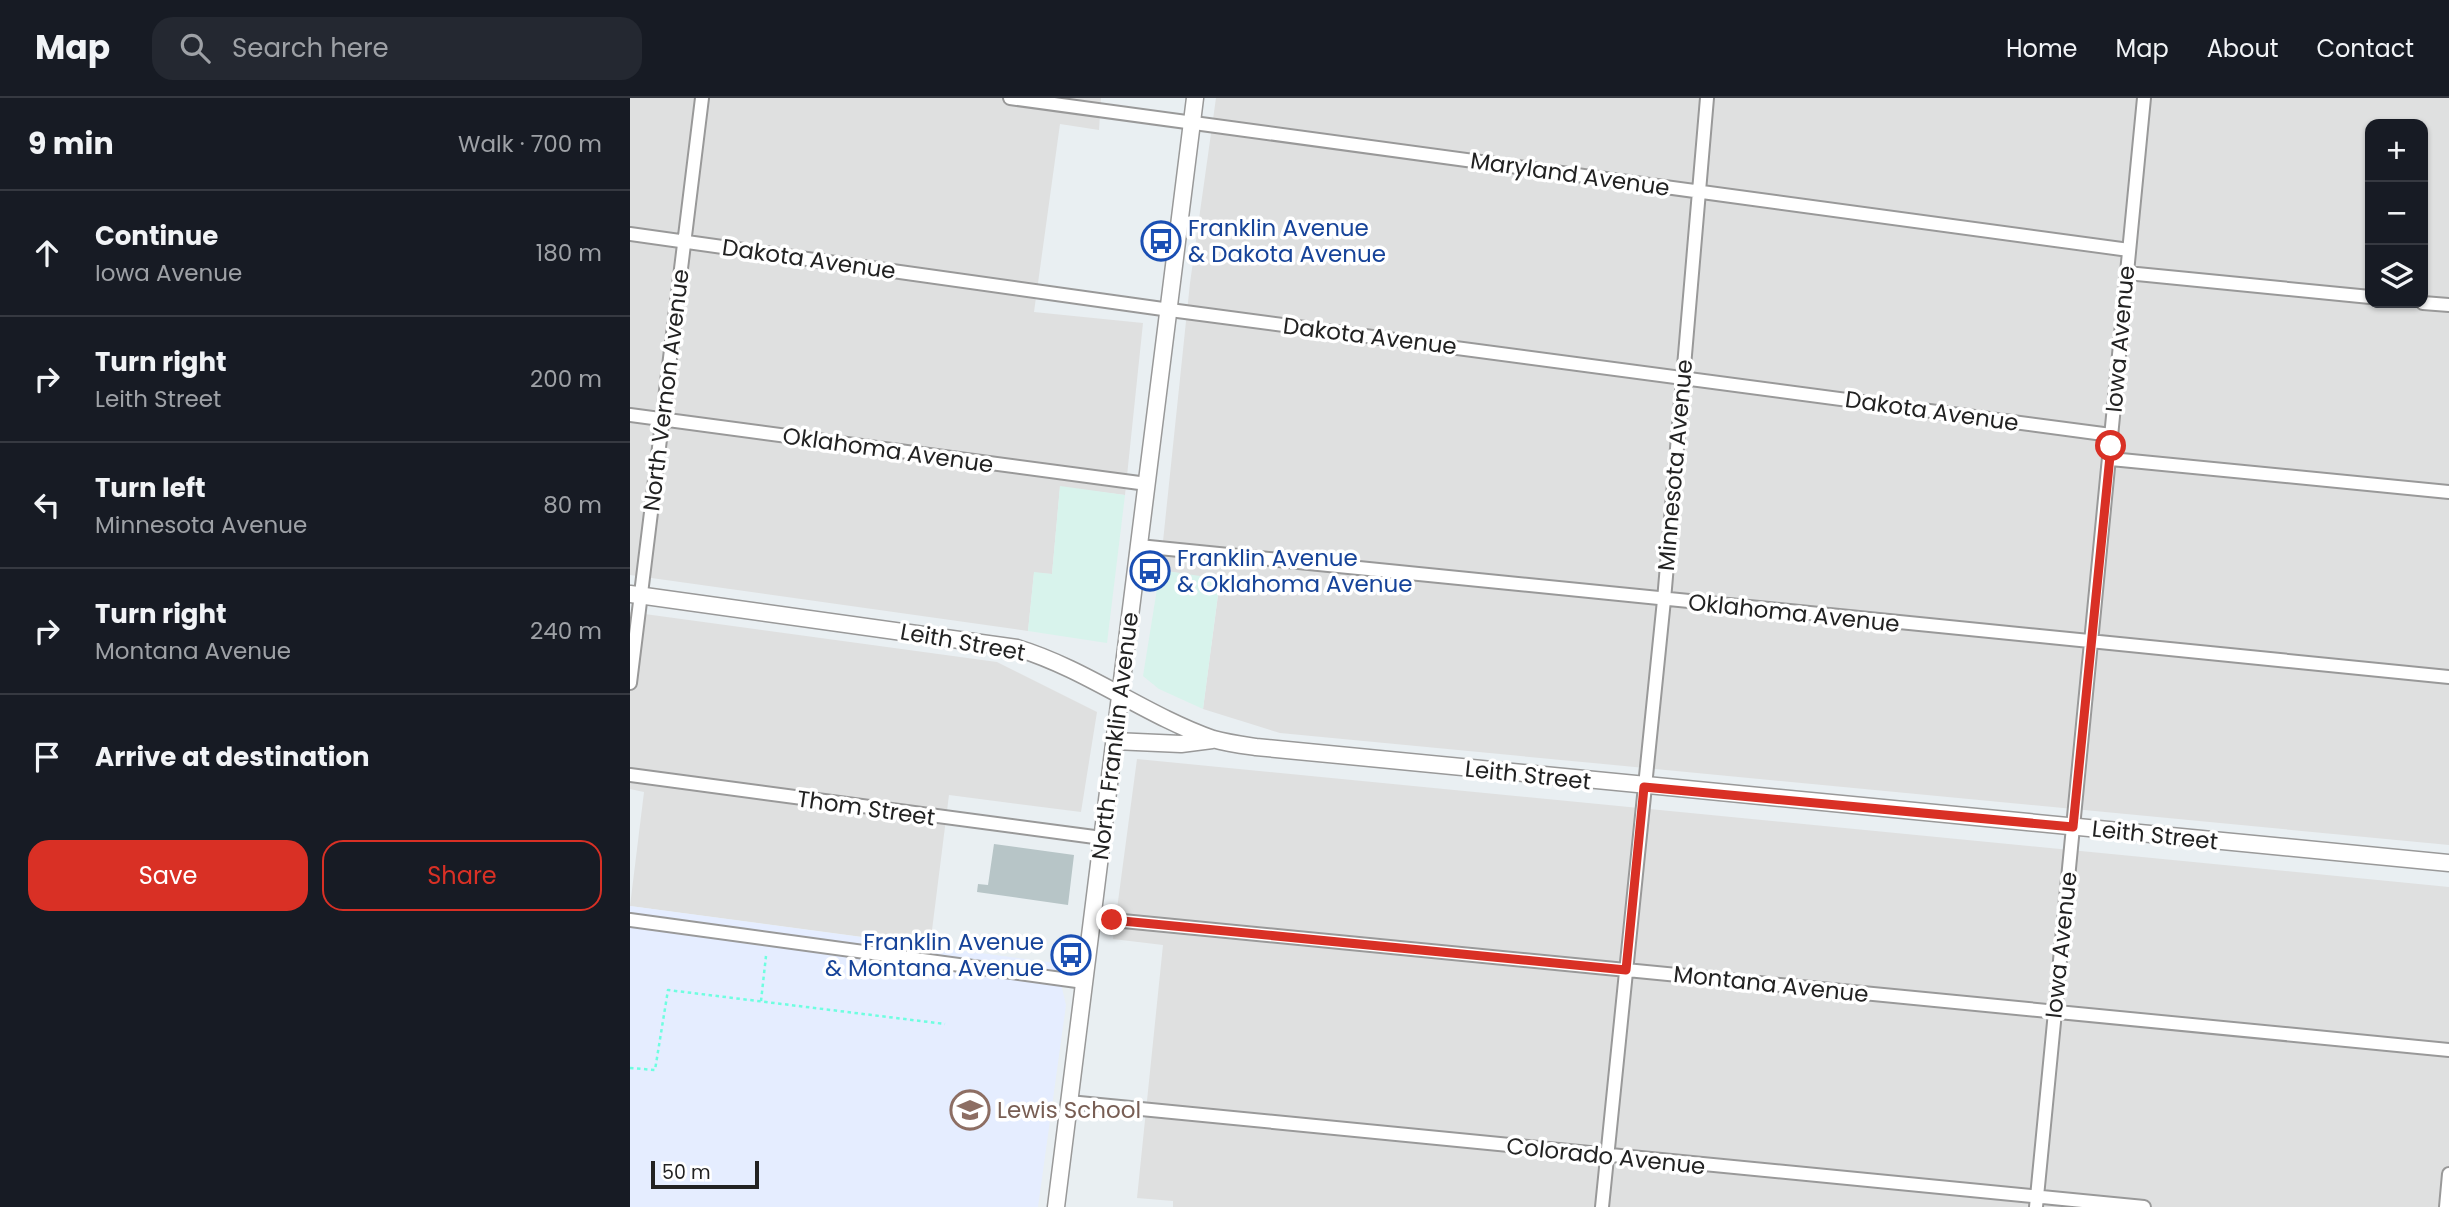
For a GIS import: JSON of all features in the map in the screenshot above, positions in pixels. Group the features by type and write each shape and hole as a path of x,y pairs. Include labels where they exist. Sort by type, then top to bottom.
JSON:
{"street":[{"name":"North Vernon Avenue","path":"630,682 636,595 663,420 702,98"},
{"name":"Maryland Avenue","path":"1010,98 2129,250"},
{"name":"North Franklin Avenue","path":"1056,1207 1195,98"},
{"name":"Minnesota Avenue","path":"1602,1207 1664,600 1707,98"},
{"name":"Iowa Avenue","path":"2037,1202 2144,98"},
{"name":"Dakota Avenue","path":"630,234 1170,310 2111,435"},
{"path":"2127,273 2365,297"},
{"path":"2428,303 2449,305"},
{"name":"Oklahoma Avenue","path":"630,415 1147,484"},
{"path":"2111,459 2449,492"},
{"name":"Oklahoma Avenue","path":"1139,546 2091,644 2449,677"},
{"name":"Leith Street","path":"636,595 990,642 1041,656 1178,725 1216,740 1256,747 1644,787 2449,863"},
{"path":"1114,741 1181,744 1216,740"},
{"name":"Thom Street","path":"630,775 1102,838"},
{"name":"Montana Avenue","path":"1092,918 2449,1050"},
{"path":"630,920 1084,982"},
{"name":"Colorado Avenue","path":"1069,1102 2037,1202 2144,1207"},
{"path":"2446,1207 2449,1174"}],"path":[{"path":"761,1002 766,956"},
{"path":"630,1068 655,1070 668,990 945,1024"}],"shaded area":[{"path":"630,98 1101,98 1099,130 1060,124 1034,312 1143,323 1125,495 1060,487 1052,574 1034,573 1028,631 630,575"},
{"path":"1216,98 2449,98 2449,845 1280,733 1203,709 1220,580 1160,570 1190,283"},
{"path":"1060,486 1125,495 1107,643 1028,631 1034,572 1052,574"},
{"path":"1160,570 1220,579 1203,709 1159,689 1143,676"},
{"path":"630,612 997,662 1097,712 1081,812 949,795 930,946 630,906 644,792 630,789"},
{"path":"1137,759 2449,887 2449,1207 1173,1207 1173,1201 1137,1198 1163,945 1113,939"},
{"path":"630,906 1056,963 1066,1005 1038,1207 630,1207"}],"building":[{"path":"994,844 1074,855 1068,905 977,892 978,884 988,885"}],"place":[{"name":"Franklin Avenue & Dakota Avenue","path":"1161,241"},
{"name":"Franklin Avenue & Oklahoma Avenue","path":"1150,571"},
{"name":"Franklin Avenue & Montana Avenue","path":"1071,955"},
{"name":"Lewis School","path":"970,1110"}],"route":[{"path":"1112,920 1626,970 1644,787 2073,827 2111,446"}]}
